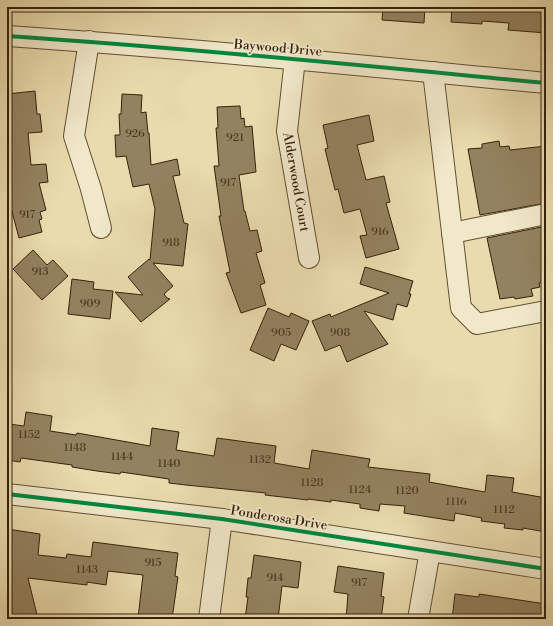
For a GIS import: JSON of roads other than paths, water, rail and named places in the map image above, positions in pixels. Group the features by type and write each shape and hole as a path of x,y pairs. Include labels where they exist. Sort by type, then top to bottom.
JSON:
{"street":[{"name":"Baywood Drive","path":"7,36 88,41 295,59 546,83"},
{"path":"88,41 74,136 91,189 101,228"},
{"name":"Alderwood Court","path":"295,59 286,131 309,258"},
{"path":"433,72 461,308 477,324 546,311"},
{"path":"452,233 546,214"},
{"name":"Ponderosa Drive","path":"7,494 222,519 546,569"},
{"path":"209,619 222,519"},
{"path":"418,619 430,550"}]}
